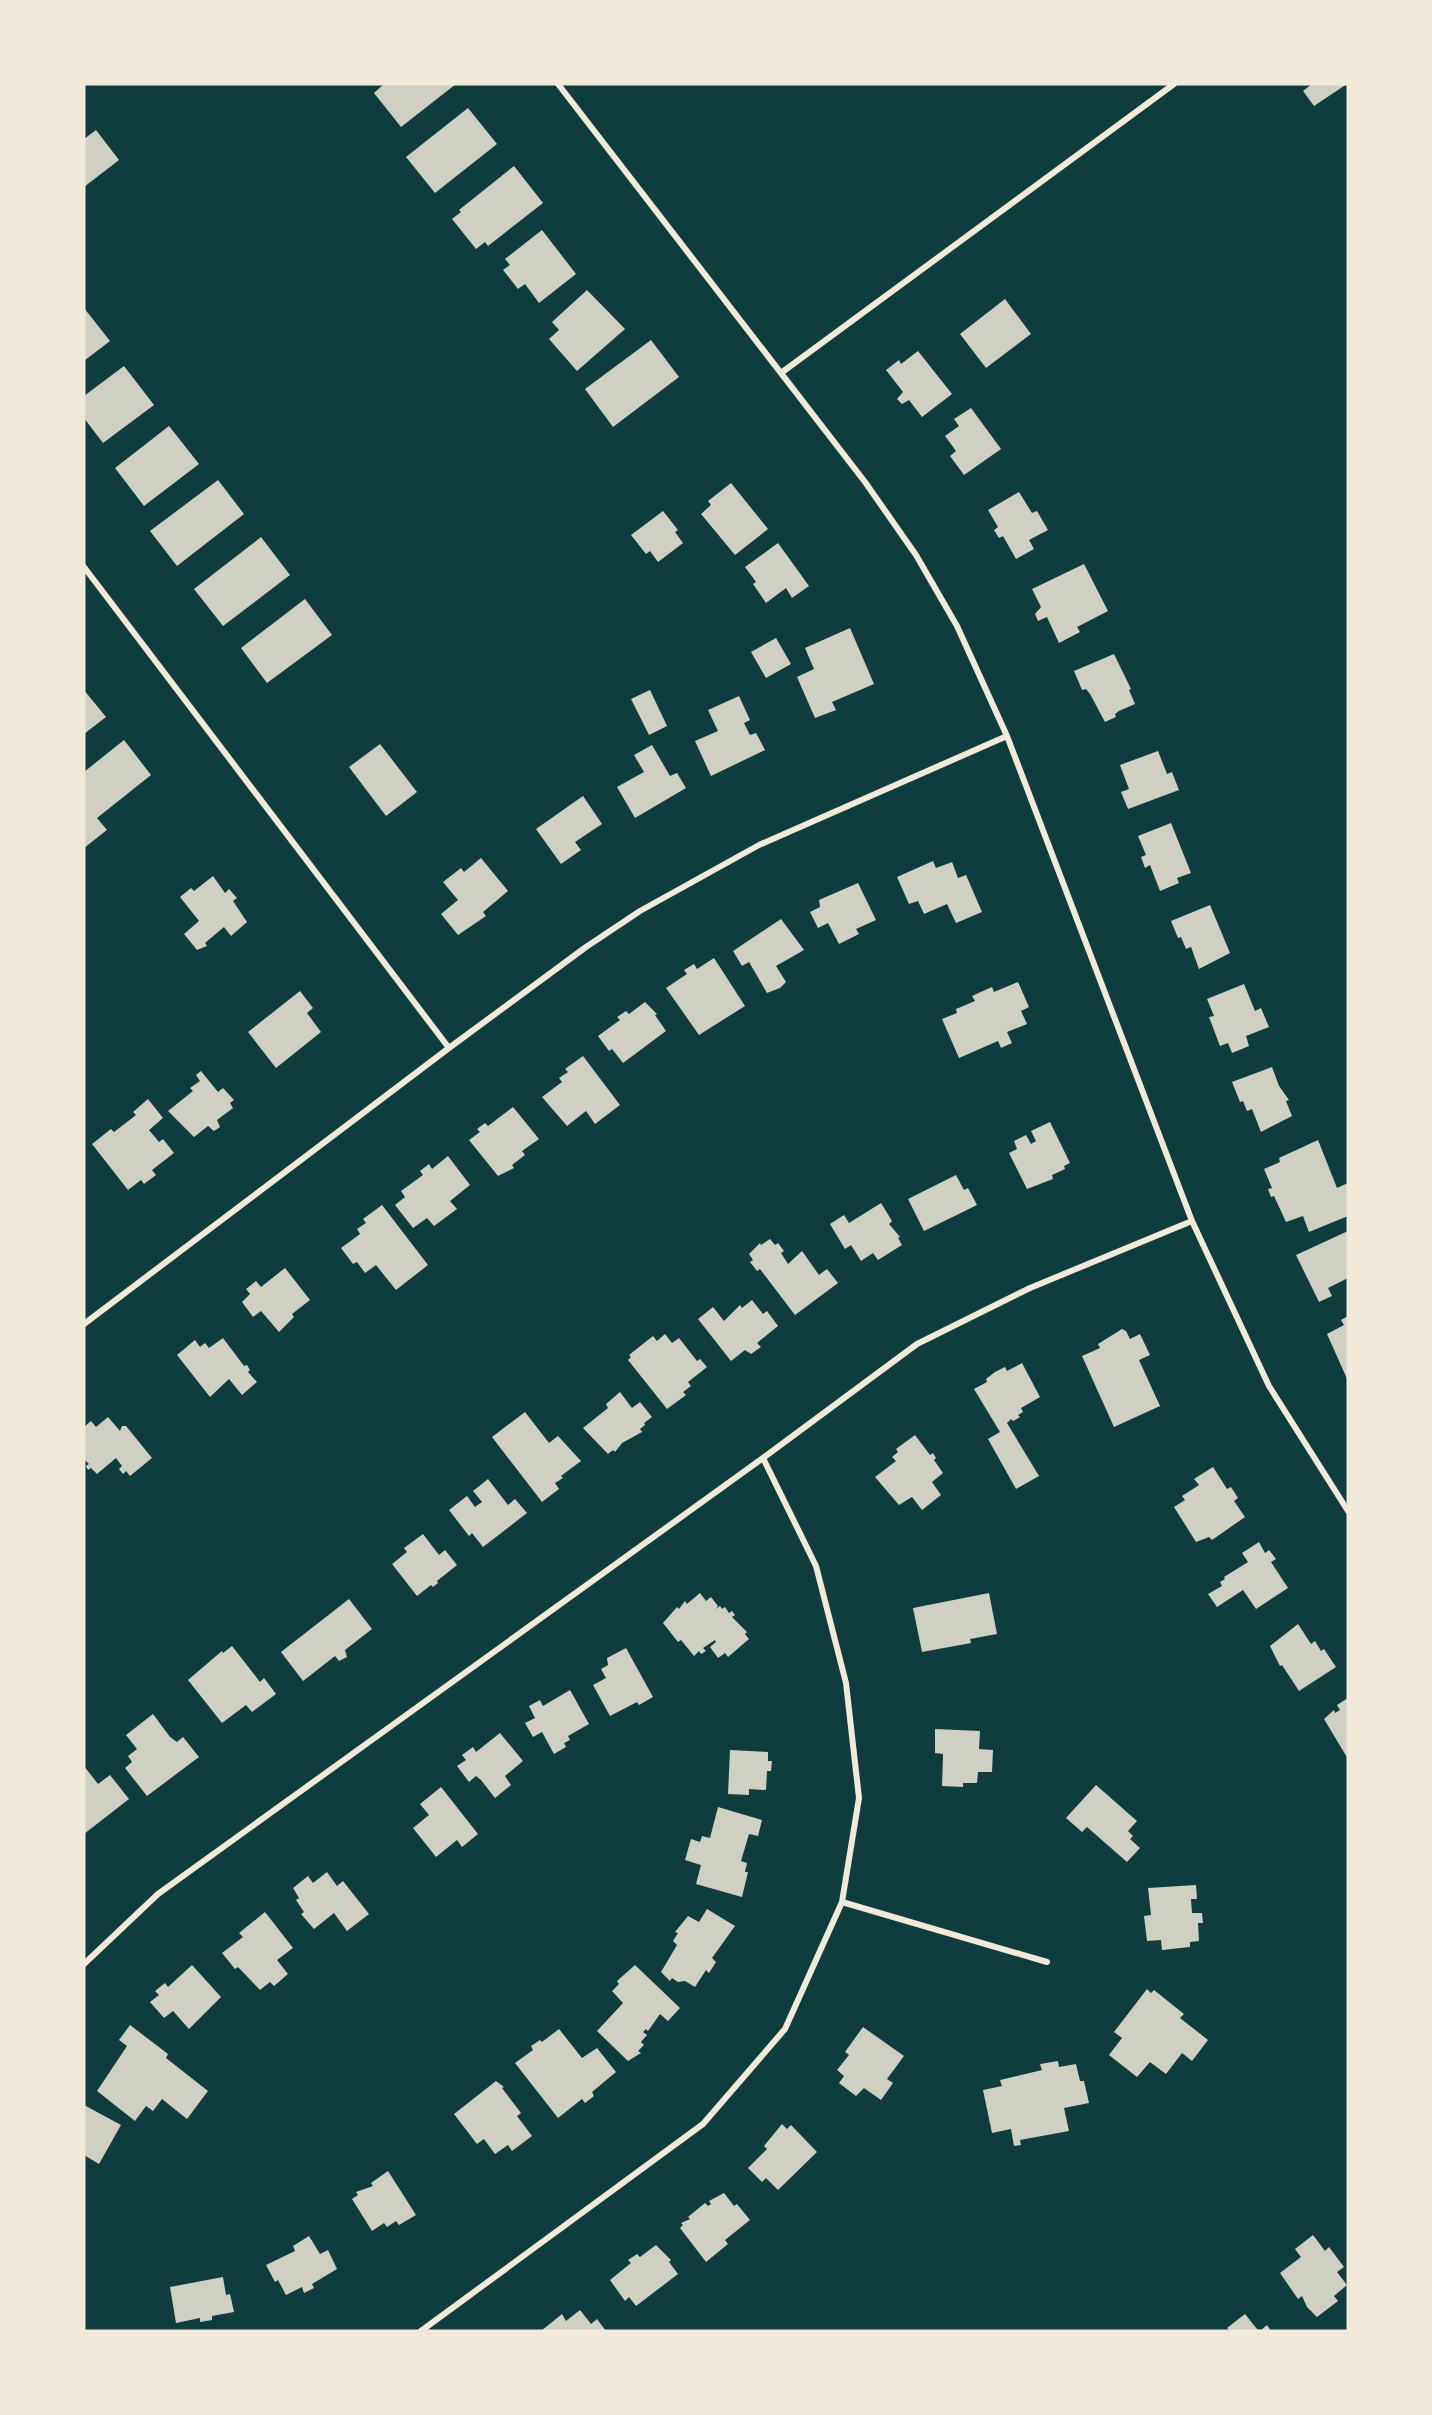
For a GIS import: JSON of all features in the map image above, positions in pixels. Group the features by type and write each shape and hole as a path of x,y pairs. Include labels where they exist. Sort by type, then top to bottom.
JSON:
{"street":[{"path":"558,84 865,482 916,555 957,626 1007,736 1192,1221 1269,1386 1348,1511"},
{"path":"781,373 1174,84"},
{"path":"84,567 449,1048"},
{"path":"84,1324 586,946 692,880 759,845 1007,736"},
{"path":"84,1964 158,1894 763,1458 916,1344 1030,1287 1192,1221"},
{"path":"421,2331 704,2124 785,2028 843,1902 859,1798 846,1683 816,1566 763,1458"},
{"path":"843,1902 1047,1962"}],"building":[{"path":"384,84 456,84 401,127 374,93"},
{"path":"1312,84 1347,84 1314,106 1303,91"},
{"path":"468,108 497,144 435,193 406,157"},
{"path":"96,130 119,160 84,187 84,139"},
{"path":"514,166 543,203 488,246 485,242 476,249 452,219 461,212 459,210"},
{"path":"542,230 576,274 539,303 525,284 518,289 503,270 510,265 505,259"},
{"path":"587,290 625,329 577,371 549,339 559,330 552,322"},
{"path":"1005,299 1031,334 986,368 960,334"},
{"path":"84,308 110,341 84,361"},
{"path":"651,340 679,377 613,427 585,389"},
{"path":"918,351 952,394 922,417 909,400 902,404 897,399 903,392 886,370 899,360 901,364"},
{"path":"124,366 154,405 103,443 84,418 84,396"},
{"path":"971,408 1001,449 964,475 950,456 956,451 945,436 959,426 954,419"},
{"path":"169,426 199,464 144,506 115,468"},
{"path":"218,480 244,514 177,566 150,531"},
{"path":"731,483 768,529 735,555 701,514 711,505 708,501"},
{"path":"1019,492 1032,513 1037,511 1048,530 1029,540 1034,549 1016,559 1003,536 999,538 994,530 998,527 988,510"},
{"path":"663,511 678,530 675,532 683,543 658,562 650,551 646,554 631,535"},
{"path":"261,537 290,575 223,626 194,589"},
{"path":"778,543 809,586 792,598 786,588 766,603 753,584 756,582 745,567"},
{"path":"1084,564 1108,611 1077,627 1080,632 1059,643 1047,617 1038,621 1035,614 1041,607 1032,589"},
{"path":"305,599 332,635 267,683 241,648"},
{"path":"850,628 874,684 832,702 836,710 815,718 797,677 814,669 805,648"},
{"path":"776,638 791,664 766,678 751,652"},
{"path":"1114,654 1131,689 1129,690 1135,704 1119,711 1115,714 1116,717 1105,722 1090,694 1086,689 1082,690 1074,671"},
{"path":"84,690 106,717 84,734"},
{"path":"650,690 667,726 649,735 631,699"},
{"path":"739,696 750,720 744,723 750,735 756,733 765,750 711,776 695,741 718,731 708,710"},
{"path":"124,740 151,775 97,818 107,830 84,848 84,772"},
{"path":"380,744 417,792 386,816 349,767"},
{"path":"652,745 670,776 677,773 686,788 635,818 617,787 644,772 634,755"},
{"path":"1158,751 1167,774 1172,772 1179,790 1128,809 1121,792 1129,789 1120,765"},
{"path":"583,796 602,824 575,842 581,850 561,864 536,829"},
{"path":"1171,823 1191,873 1177,878 1179,883 1160,891 1150,865 1145,868 1141,857 1146,855 1138,836"},
{"path":"481,858 508,891 483,912 486,916 458,935 441,914 458,900 443,882 461,868 464,872"},
{"path":"933,861 936,868 952,862 958,878 966,875 982,912 956,923 947,904 924,914 918,901 909,904 897,877"},
{"path":"213,876 225,893 229,889 237,898 233,901 247,922 231,936 224,927 205,943 207,946 197,950 184,934 199,921 180,897 191,888 194,891"},
{"path":"858,883 876,920 856,929 859,934 839,944 828,923 818,928 810,912 820,907 819,900"},
{"path":"1210,905 1230,953 1199,969 1191,947 1186,949 1181,937 1178,938 1171,921"},
{"path":"781,919 804,950 776,966 786,982 780,988 767,993 749,962 742,966 733,951"},
{"path":"714,958 745,1006 699,1035 666,988 687,974 684,970 694,964 697,969"},
{"path":"1018,982 1029,1007 1021,1011 1027,1024 1007,1032 1012,1043 1001,1048 998,1041 959,1058 942,1019 957,1013 956,1009 975,1001 972,996 992,987 994,992"},
{"path":"1244,984 1255,1011 1261,1008 1269,1027 1246,1036 1249,1046 1232,1053 1228,1043 1220,1046 1209,1017 1214,1016 1207,999"},
{"path":"300,991 313,1008 307,1013 321,1032 276,1068 248,1032"},
{"path":"645,1002 657,1014 655,1015 666,1031 623,1063 612,1049 609,1051 598,1036 620,1020 617,1017 626,1011 629,1014"},
{"path":"583,1056 620,1105 595,1124 586,1111 567,1126 542,1097 562,1082 559,1078 568,1072 565,1069"},
{"path":"1272,1067 1279,1086 1289,1100 1286,1101 1292,1116 1261,1132 1252,1109 1247,1111 1243,1101 1240,1102 1232,1082"},
{"path":"201,1071 218,1092 223,1088 234,1100 230,1103 233,1108 217,1120 220,1127 214,1131 208,1126 194,1137 168,1111 193,1091 190,1088 200,1081 196,1075"},
{"path":"148,1099 163,1118 149,1130 159,1142 163,1139 174,1153 152,1170 156,1175 144,1184 141,1180 128,1190 92,1144 111,1129 114,1132 136,1115 133,1112"},
{"path":"513,1107 539,1139 522,1151 525,1155 512,1165 514,1168 498,1176 469,1140 480,1132 477,1129 485,1123 488,1126"},
{"path":"1050,1122 1070,1163 1064,1166 1065,1169 1052,1175 1053,1179 1027,1189 1009,1153 1017,1149 1014,1141 1026,1135 1031,1144 1036,1141 1031,1131"},
{"path":"1318,1140 1337,1188 1348,1183 1348,1216 1309,1232 1303,1216 1286,1222 1274,1196 1271,1197 1268,1189 1272,1188 1264,1169 1280,1162 1279,1158"},
{"path":"448,1156 470,1185 450,1201 457,1209 434,1226 427,1218 413,1228 395,1205 405,1197 401,1191 423,1175 420,1171 429,1164 432,1169"},
{"path":"956,1175 964,1190 968,1188 977,1205 924,1231 908,1199"},
{"path":"881,1203 892,1221 889,1224 900,1237 898,1238 902,1245 878,1260 873,1253 861,1261 851,1245 845,1249 830,1224 844,1215 849,1223"},
{"path":"382,1205 428,1265 396,1290 376,1265 365,1273 357,1262 353,1264 341,1248 360,1234 357,1229 366,1223 363,1219"},
{"path":"1348,1231 1348,1278 1328,1288 1332,1296 1319,1302 1296,1255"},
{"path":"770,1239 775,1245 778,1243 784,1251 781,1253 788,1264 802,1251 819,1275 827,1269 838,1283 795,1315 760,1269 757,1271 750,1262 753,1260 749,1254 760,1243 761,1245"},
{"path":"285,1268 310,1300 292,1314 294,1317 279,1332 261,1311 253,1317 242,1302 250,1294 246,1289 256,1281 261,1287"},
{"path":"752,1300 763,1314 767,1311 778,1326 757,1343 761,1347 751,1354 745,1350 731,1361 698,1319 713,1307 724,1321 740,1305 742,1308"},
{"path":"1348,1316 1348,1381 1327,1334 1344,1325 1341,1320"},
{"path":"1122,1329 1126,1331 1130,1339 1140,1334 1150,1355 1139,1360 1160,1406 1114,1427 1082,1356 1100,1348 1098,1344"},
{"path":"665,1334 672,1343 679,1338 697,1361 700,1359 707,1367 688,1382 691,1386 683,1392 686,1395 667,1409 628,1360 631,1357 629,1355 653,1336 657,1341"},
{"path":"223,1338 244,1366 247,1365 250,1370 248,1372 257,1382 242,1395 229,1379 210,1397 177,1355 195,1340 200,1347 205,1343 209,1348"},
{"path":"1022,1363 1040,1397 1021,1408 1023,1412 1018,1415 1020,1417 1013,1421 1011,1419 1007,1423 1039,1476 1016,1489 988,1439 1000,1432 974,1389 987,1382 986,1379 995,1372 1005,1367 1007,1371"},
{"path":"620,1392 632,1408 640,1402 652,1417 640,1429 642,1432 622,1443 615,1452 613,1450 608,1454 583,1428 608,1408 606,1404"},
{"path":"525,1412 549,1443 558,1436 581,1461 561,1476 563,1478 555,1483 559,1489 542,1502 492,1437"},
{"path":"108,1417 120,1431 122,1426 126,1426 152,1458 130,1476 126,1471 123,1474 119,1469 122,1466 116,1458 97,1474 91,1468 88,1470 86,1466 89,1464 84,1459 84,1427 91,1421 96,1427"},
{"path":"915,1435 930,1455 933,1453 936,1458 934,1460 943,1473 932,1482 941,1495 922,1510 912,1497 899,1505 875,1477 896,1461 892,1457 898,1452 896,1449"},
{"path":"1213,1467 1227,1489 1231,1487 1238,1498 1234,1501 1245,1517 1212,1540 1209,1537 1196,1542 1174,1507 1185,1500 1182,1496 1199,1485 1194,1479"},
{"path":"488,1479 508,1505 515,1499 527,1513 483,1547 472,1533 469,1536 449,1510 467,1496 475,1507 482,1502 473,1491"},
{"path":"423,1534 439,1555 445,1550 457,1565 433,1587 431,1585 417,1596 392,1564 407,1552 404,1548"},
{"path":"1259,1542 1265,1553 1269,1550 1276,1559 1271,1562 1288,1588 1256,1609 1243,1590 1217,1607 1208,1594 1222,1586 1220,1582 1225,1579 1224,1577 1248,1562 1242,1553"},
{"path":"700,1593 706,1601 711,1597 718,1606 716,1609 720,1606 722,1609 725,1607 729,1613 732,1611 735,1615 732,1617 747,1632 745,1634 749,1639 728,1657 725,1653 718,1658 710,1647 716,1642 715,1640 703,1648 706,1651 701,1654 699,1651 694,1656 681,1640 678,1642 663,1623 677,1607 679,1609 685,1601 687,1604"},
{"path":"989,1593 997,1634 970,1639 971,1643 922,1652 913,1608"},
{"path":"349,1599 372,1629 345,1650 347,1657 339,1661 335,1656 303,1681 281,1652"},
{"path":"1298,1624 1311,1644 1315,1641 1321,1651 1324,1649 1336,1667 1299,1691 1282,1665 1280,1666 1270,1646"},
{"path":"232,1646 260,1682 264,1678 276,1694 252,1712 246,1705 222,1723 188,1680 222,1651 223,1653"},
{"path":"626,1648 653,1697 639,1705 637,1702 610,1716 593,1685 606,1678 601,1669 608,1665 607,1658"},
{"path":"570,1690 589,1724 568,1736 570,1740 564,1743 566,1747 554,1754 542,1732 533,1737 525,1723 535,1718 529,1706 540,1700 543,1706"},
{"path":"1348,1698 1348,1759 1324,1719 1334,1710 1335,1713 1340,1710 1337,1705"},
{"path":"153,1714 170,1737 177,1742 183,1737 199,1757 147,1796 125,1768 132,1762 128,1756 137,1749 126,1735"},
{"path":"935,1729 980,1731 979,1749 993,1750 992,1772 978,1772 977,1783 963,1783 963,1787 942,1786 943,1754 935,1753"},
{"path":"500,1733 523,1761 505,1776 511,1785 495,1798 481,1780 476,1776 469,1782 457,1766 466,1760 462,1755 473,1747 476,1752"},
{"path":"730,1750 768,1752 768,1761 772,1761 771,1771 767,1771 766,1790 749,1789 749,1795 728,1794"},
{"path":"84,1766 98,1784 110,1775 129,1799 84,1834"},
{"path":"1096,1785 1137,1821 1128,1831 1133,1836 1130,1839 1140,1848 1127,1862 1087,1827 1082,1832 1066,1818"},
{"path":"441,1787 478,1834 462,1847 457,1840 436,1857 413,1828 429,1815 420,1804"},
{"path":"718,1807 762,1820 758,1836 749,1834 741,1861 747,1863 745,1872 748,1872 742,1897 696,1884 701,1865 685,1860 691,1839 700,1842 702,1836 710,1838"},
{"path":"327,1872 337,1886 343,1881 369,1914 347,1931 334,1913 314,1929 301,1914 304,1912 296,1900 299,1898 293,1888 308,1876 313,1883"},
{"path":"1196,1885 1197,1899 1191,1899 1192,1913 1202,1913 1203,1923 1198,1923 1199,1941 1190,1942 1190,1947 1162,1950 1161,1940 1147,1941 1144,1916 1151,1915 1148,1888"},
{"path":"707,1909 735,1926 712,1958 716,1962 709,1973 706,1970 695,1987 685,1981 678,1982 672,1978 670,1981 661,1972 677,1945 673,1941 678,1933 675,1932 688,1916 699,1922"},
{"path":"265,1912 293,1948 277,1960 288,1974 274,1986 270,1982 260,1990 238,1967 235,1969 222,1953 243,1937 239,1933"},
{"path":"192,1965 221,1997 189,2029 173,2011 164,2018 150,2002 159,1995 155,1991 165,1983 168,1987"},
{"path":"635,1965 680,2008 668,2021 660,2014 648,2031 646,2029 643,2032 647,2035 641,2042 644,2045 638,2051 641,2053 628,2061 597,2031 623,2003 612,1991 619,1984 617,1981"},
{"path":"1147,1989 1151,1993 1154,1990 1184,2014 1180,2018 1208,2040 1192,2061 1182,2053 1166,2074 1150,2062 1137,2077 1109,2055 1122,2038 1114,2032"},
{"path":"130,2025 168,2054 166,2058 208,2091 187,2119 162,2099 153,2111 146,2106 135,2121 97,2091 127,2046 119,2040"},
{"path":"863,2027 904,2056 887,2079 893,2083 881,2100 864,2088 856,2096 839,2083 844,2076 837,2070 849,2055 845,2052"},
{"path":"559,2029 582,2058 597,2048 616,2072 592,2092 594,2096 585,2103 582,2099 558,2118 515,2063 533,2050 531,2046 540,2040 542,2042"},
{"path":"1058,2061 1059,2067 1076,2064 1080,2081 1084,2081 1089,2103 1064,2108 1069,2131 1020,2140 1021,2145 1014,2146 1011,2129 992,2133 983,2090 1002,2086 1000,2080 1042,2070 1040,2064"},
{"path":"496,2081 504,2087 502,2088 521,2113 517,2116 532,2136 512,2151 508,2145 495,2154 484,2139 477,2144 454,2114"},
{"path":"84,2105 121,2125 99,2164 84,2155"},
{"path":"782,2124 787,2129 791,2125 817,2152 778,2190 766,2178 762,2182 748,2168 767,2149 764,2146"},
{"path":"388,2171 416,2215 399,2225 396,2221 387,2227 384,2223 372,2231 352,2199 358,2195 356,2192 373,2186 371,2183"},
{"path":"724,2193 734,2206 737,2204 750,2220 725,2240 728,2244 706,2262 680,2228 683,2225 681,2223 690,2219 688,2217 705,2203 708,2206 711,2204 709,2201"},
{"path":"1313,2235 1325,2251 1329,2247 1344,2267 1337,2272 1347,2285 1334,2296 1338,2301 1317,2317 1307,2307 1302,2296 1298,2299 1280,2273 1301,2257 1295,2249"},
{"path":"309,2236 320,2254 328,2250 337,2269 312,2284 314,2288 304,2293 302,2287 286,2295 278,2280 275,2282 266,2265 295,2251 293,2246"},
{"path":"656,2245 671,2260 669,2262 678,2274 636,2306 629,2297 625,2301 610,2280 631,2263 628,2260 637,2254 640,2257"},
{"path":"223,2277 226,2295 230,2294 234,2312 212,2316 212,2320 200,2322 200,2318 176,2323 170,2287"},
{"path":"580,2310 591,2324 597,2319 606,2331 541,2331 562,2314 566,2321"},
{"path":"1245,2314 1257,2329 1261,2330 1267,2325 1271,2331 1230,2331 1227,2328"}]}
